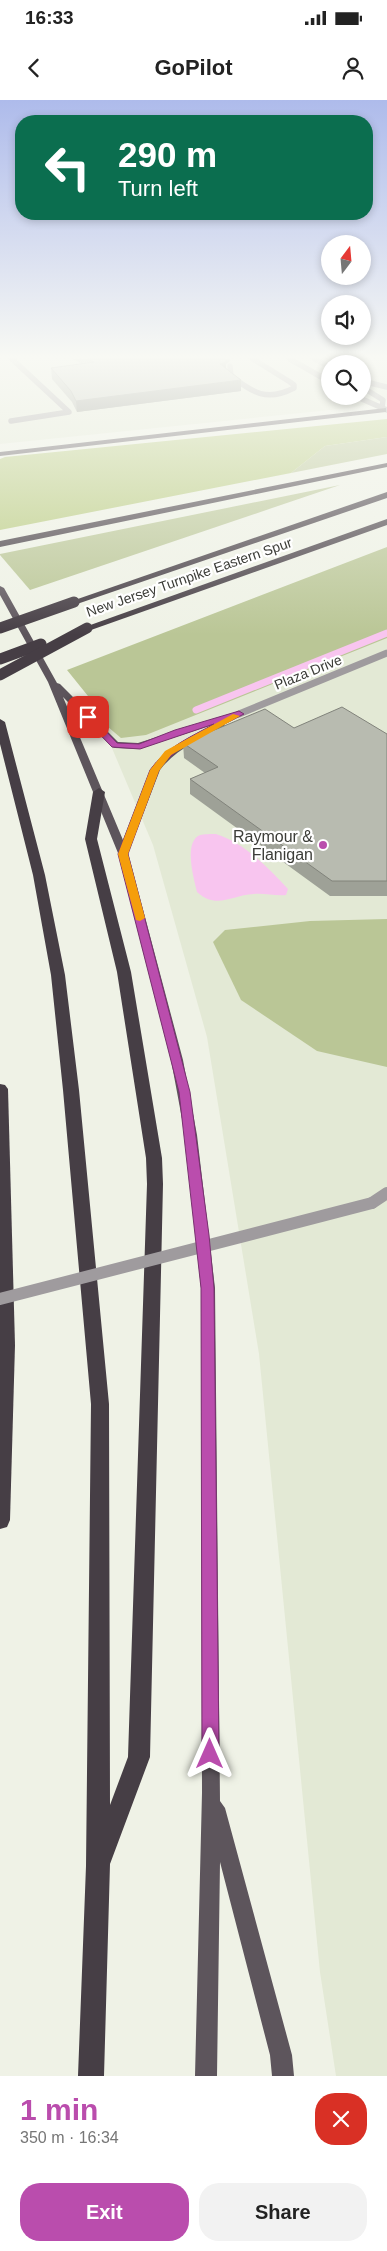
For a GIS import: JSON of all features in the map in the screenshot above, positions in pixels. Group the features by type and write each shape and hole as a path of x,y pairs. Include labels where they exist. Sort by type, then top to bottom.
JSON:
{"highway":[{"path":"0,544 387,465"},
{"name":"New Jersey Turnpike Eastern Spur","path":"0,628 387,495"},
{"name":"New Jersey Turnpike Eastern Spur","path":"0,659 387,522"},
{"path":"0,674 87,628"},
{"path":"0,722 39,875 58,976 71,1090 100,1404 98,1866 91,2076"},
{"path":"98,1866 139,1756 155,1184 154,1158 146,1100 128,989 91,839 99,792"},
{"path":"0,1089 6,1336 0,1520"}],"main road":[{"path":"0,454 24,451"},
{"path":"0,588 52,682 123,854 184,1092 198,1183 207,1278 211,1794 206,2076"},
{"path":"52,682 115,745 140,746 178,732 239,714"},
{"path":"123,854 155,770 161,761 179,746 239,714"},
{"path":"211,1794 281,2055 283,2076"}],"street":[{"name":"Plaza Drive","path":"239,714 387,653"},
{"path":"372,1203 387,1194"},
{"path":"0,1300 387,1200"}],"shaded area":[{"path":"387,591 387,2076 336,2076 320,1972 259,1354 207,1037 153,845 92,701"},
{"path":"216,834 237,843 255,857 288,889 286,895 254,894 218,901 204,897 197,892 191,861 192,845 200,835"}],"green space":[{"path":"63,451 318,451 291,473 0,530 0,459"},
{"path":"318,451 387,451 387,454 291,473"},
{"path":"340,485 30,590 0,555 0,554"},
{"path":"387,547 387,638 146,735 121,738 101,721 92,701 67,670"},
{"path":"387,919 387,1067 317,1051 241,1000 213,942 225,930 310,921"}],"building":[{"name":"Raymour & Flanigan","path":"342,707 387,734 387,881 332,881 190,779 218,767 183,743 265,709 294,728"}],"waterway":[{"path":"196,710 387,633"}],"slow traffic":[{"path":"140,918 123,854 155,770 168,753 235,716"}],"place":[{"name":"Raymour & Flanigan","path":"323,845"}],"route":[{"path":"88,717 115,745 127,747 148,744 178,732 239,714 179,746 168,753 161,761 155,770 123,854 177,1060 184,1092 198,1183 208,1288 210,1754"}]}
